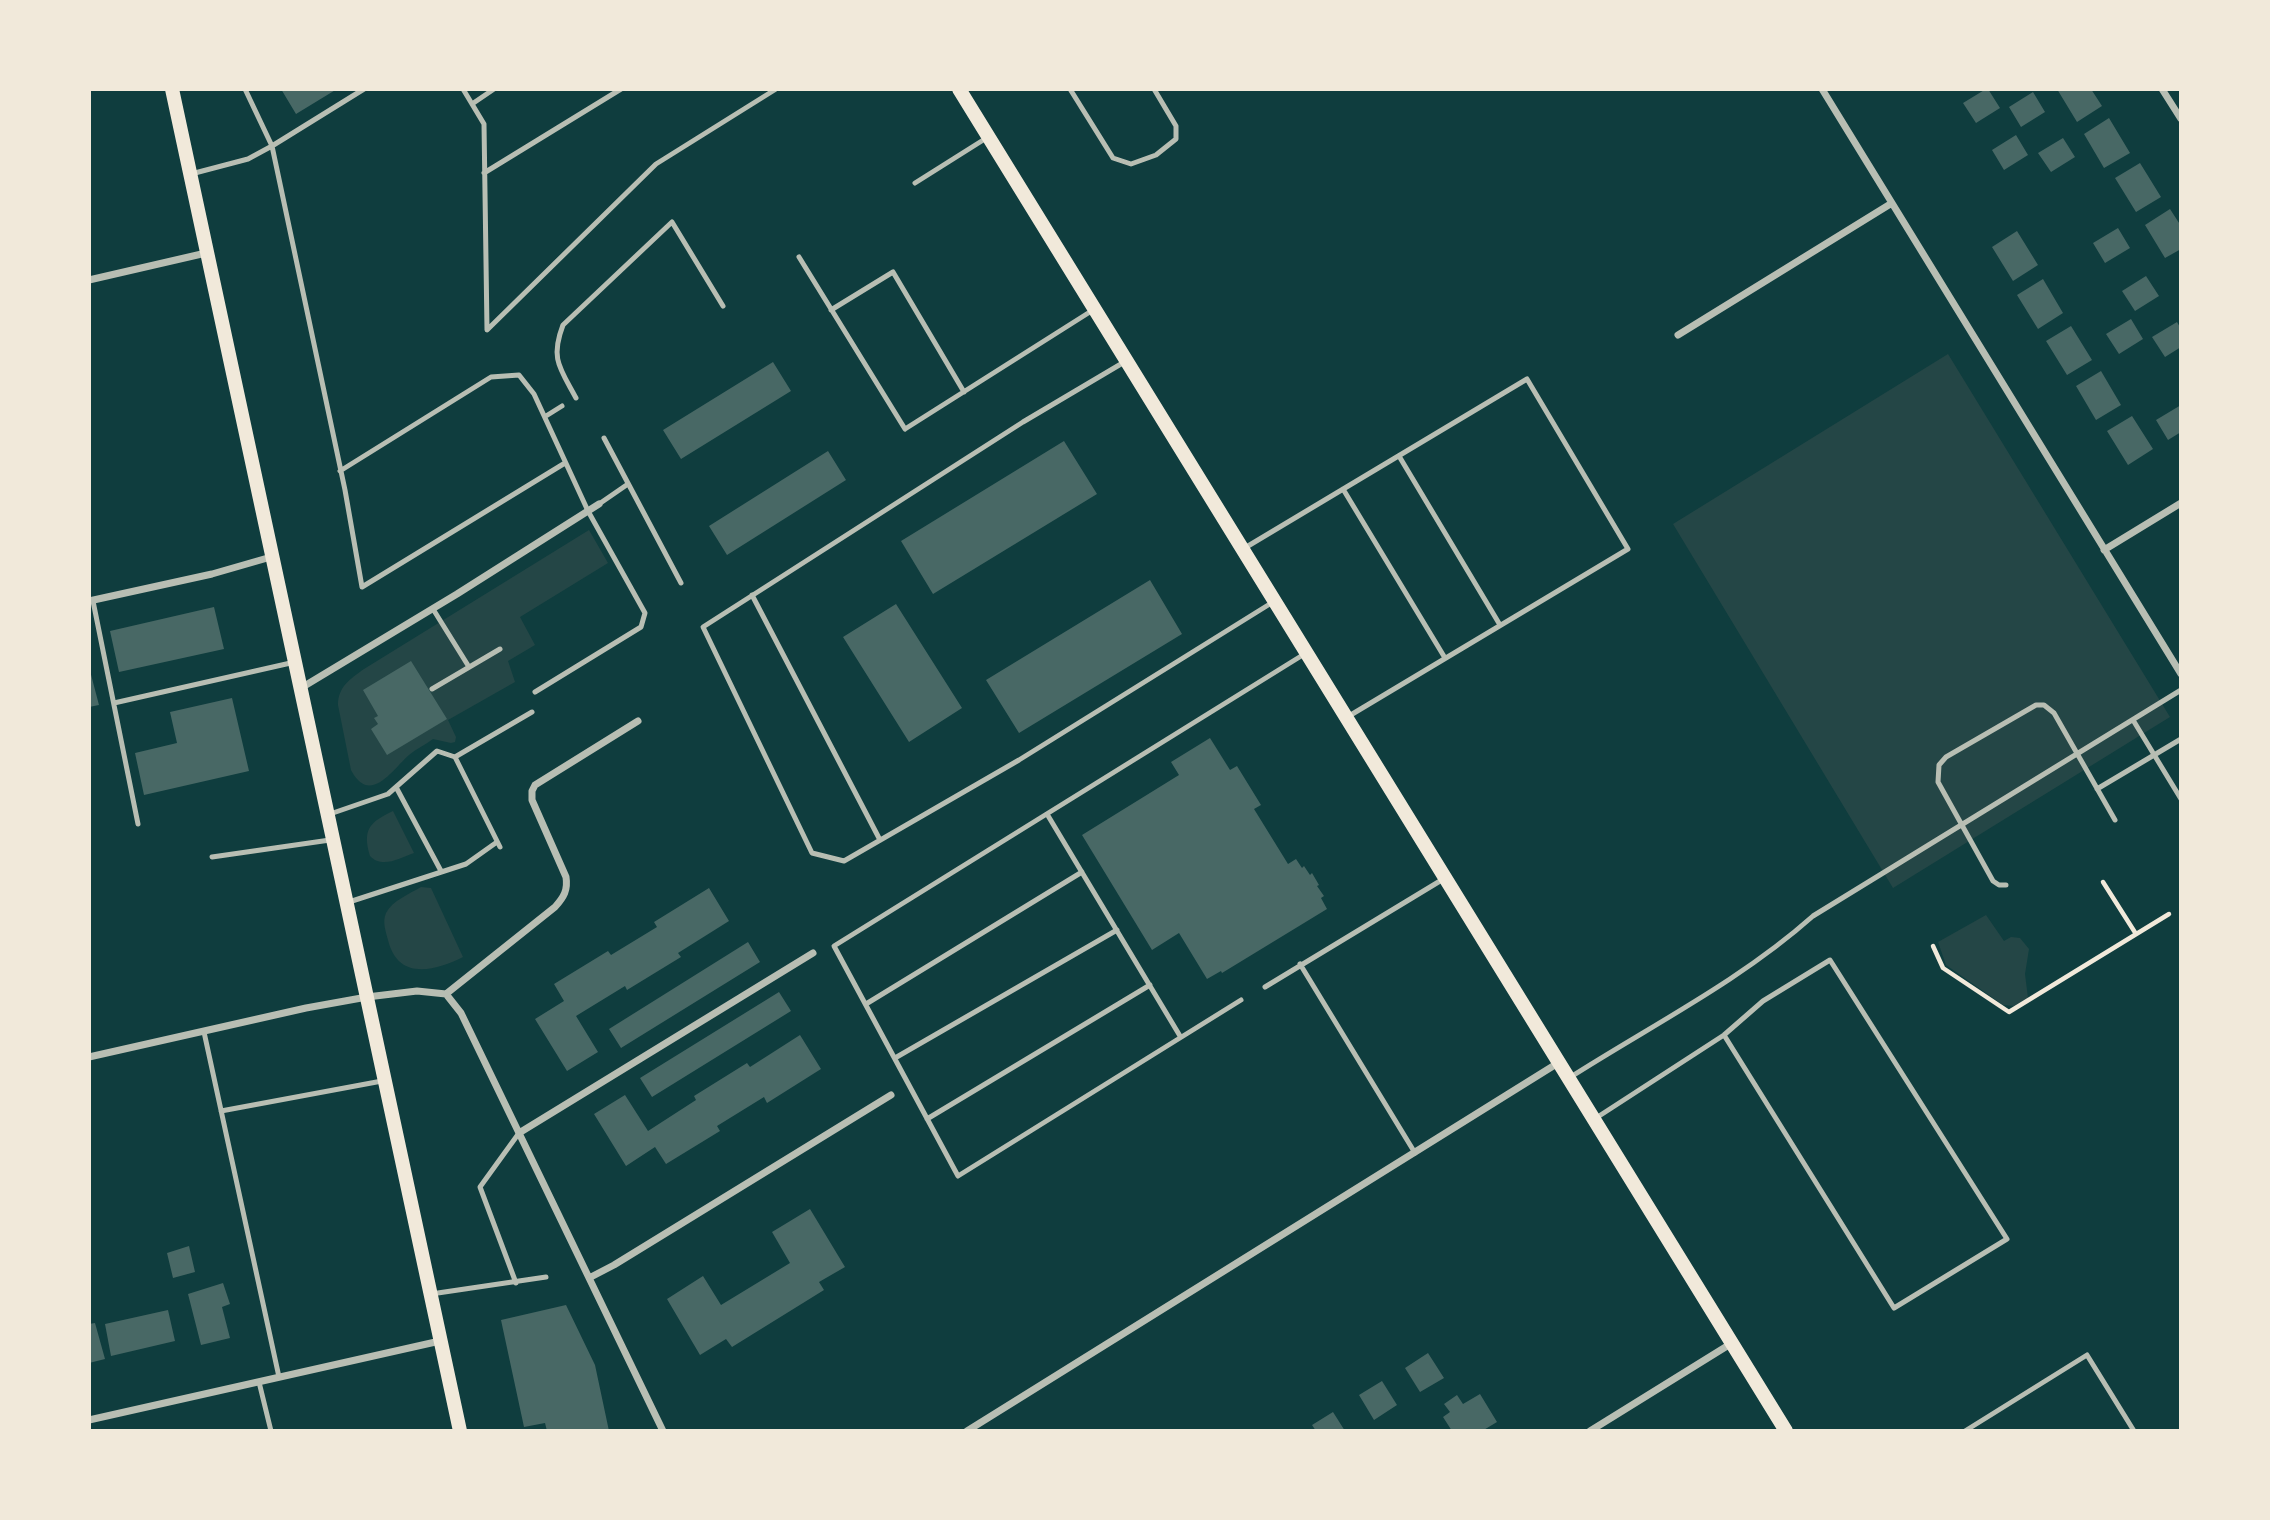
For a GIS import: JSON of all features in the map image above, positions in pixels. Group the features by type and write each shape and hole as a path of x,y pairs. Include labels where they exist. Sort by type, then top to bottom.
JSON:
{"main road":[{"path":"172,89 460,1431"},
{"path":"959,89 1786,1431"}],"street":[{"path":"1822,89 2181,674"},
{"path":"2162,89 2181,119"},
{"path":"1678,335 1892,203"},
{"path":"89,280 206,253"},
{"path":"2104,550 2181,503"},
{"path":"301,688 433,609 599,504"},
{"path":"91,601 212,574 271,557"},
{"path":"89,1057 306,1008 367,997 417,991 446,994 555,907 565,895 566,877 532,800 535,785 638,721"},
{"path":"519,1133 813,953"},
{"path":"446,994 461,1013 663,1431"},
{"path":"967,1431 1558,1063"},
{"path":"589,1278 891,1095"},
{"path":"89,1420 440,1341"},
{"path":"1590,1431 1731,1343"}],"lane":[{"path":"245,89 272,146 362,587 565,463"},
{"path":"190,175 248,159 364,89"},
{"path":"463,89 484,124 487,330 656,164 776,89"},
{"path":"472,104 494,89"},
{"path":"484,173 621,89"},
{"path":"1070,89 1113,158 1131,164 1156,155 1177,139 1176,126 1154,89"},
{"path":"915,183 988,137"},
{"path":"576,398 558,365 555,346 562,325 672,222 723,306"},
{"path":"799,257 905,429 1095,309"},
{"path":"831,310 893,272 964,392"},
{"path":"1126,361 1023,422 703,627 812,853 844,861 1019,760 1274,601"},
{"path":"340,471 491,377 519,375 534,394 588,511 645,613 641,627 535,692"},
{"path":"1242,549 1527,379 1628,549 1346,718"},
{"path":"545,416 562,406"},
{"path":"604,438 681,583"},
{"path":"1399,456 1500,625"},
{"path":"599,504 628,484"},
{"path":"1343,489 1445,658"},
{"path":"752,595 880,840"},
{"path":"91,601 138,824"},
{"path":"433,609 469,667"},
{"path":"432,689 500,649"},
{"path":"1241,1000 958,1176 834,946 1306,653"},
{"path":"114,703 295,662"},
{"path":"1568,1078 1720,988 1781,945 1813,916 2181,690"},
{"path":"2006,885 1993,881 1938,782 1939,765 1946,757 2036,705 2044,705 2054,713 2115,820"},
{"path":"455,757 532,712"},
{"path":"2133,720 2181,799"},
{"path":"2097,789 2181,738"},
{"path":"328,815 388,794 437,751 455,757 498,844 466,864 347,902"},
{"path":"396,787 441,871"},
{"path":"1047,814 1180,1036"},
{"path":"212,857 333,839"},
{"path":"866,1004 1082,872"},
{"path":"1265,986 1445,878"},
{"path":"895,1058 1117,930"},
{"path":"1594,1119 1724,1035 1763,1001 1830,960 2007,1239 1894,1308 1724,1035"},
{"path":"1300,964 1415,1153"},
{"path":"928,1119 1150,985"},
{"path":"204,1032 279,1377"},
{"path":"221,1111 385,1080"},
{"path":"516,1283 480,1187 519,1133"},
{"path":"431,1294 547,1277"},
{"path":"1965,1431 2087,1355 2134,1431"},
{"path":"259,1382 271,1431"}],"path":[{"path":"2103,882 2136,934"},
{"path":"1933,946 1943,968 2009,1012 2169,915"}],"shaded area":[{"path":"1948,354 2170,717 1893,888 1673,524"},
{"path":"589,530 608,563 520,617 535,645 508,661 515,682 448,720 456,737 455,742 433,739 409,755 381,782 366,785 358,780 351,770 338,705 340,693 346,684 364,669"},
{"path":"393,811 414,853 380,862 370,856 368,833 374,823"},
{"path":"421,887 431,888 463,957 430,969 409,967 400,962 393,953 384,920 392,905"},
{"path":"1986,915 2004,941 2011,937 2020,938 2029,949 2025,974 2028,998 2014,1006 2003,1005 1946,965 1938,942"}],"building":[{"path":"281,89 337,89 296,114"},
{"path":"1986,89 2000,108 1976,123 1963,103"},
{"path":"2057,89 2091,89 2102,106 2077,122"},
{"path":"2033,92 2045,112 2021,127 2009,107"},
{"path":"2109,118 2130,153 2104,168 2084,134"},
{"path":"2016,135 2028,155 2004,170 1992,150"},
{"path":"2063,138 2075,157 2051,172 2038,153"},
{"path":"2140,163 2161,197 2136,212 2115,178"},
{"path":"2170,209 2181,226 2181,249 2165,258 2145,225"},
{"path":"2118,228 2130,248 2105,263 2093,243"},
{"path":"2017,231 2038,265 2013,281 1992,247"},
{"path":"2146,276 2159,296 2135,311 2122,291"},
{"path":"2043,279 2063,313 2038,329 2017,295"},
{"path":"2131,319 2143,339 2119,354 2106,334"},
{"path":"2177,322 2181,329 2181,347 2165,357 2152,337"},
{"path":"2071,326 2092,360 2067,375 2046,341"},
{"path":"773,362 791,391 681,459 663,430"},
{"path":"2101,371 2121,405 2096,420 2076,386"},
{"path":"2181,405 2181,432 2168,440 2156,420"},
{"path":"2132,416 2153,449 2128,465 2107,431"},
{"path":"1064,441 1097,494 933,594 901,541"},
{"path":"828,451 846,480 727,555 709,526"},
{"path":"1150,580 1182,634 1019,733 986,680"},
{"path":"896,604 962,708 909,742 843,637"},
{"path":"214,607 224,649 119,672 110,631"},
{"path":"411,661 447,719 387,755 371,729 378,724 374,718 378,716 363,690"},
{"path":"89,667 99,705 89,707"},
{"path":"232,698 249,771 144,795 135,753 177,743 170,712"},
{"path":"1210,738 1230,770 1237,766 1261,805 1254,809 1288,864 1296,859 1310,875 1312,873 1324,896 1321,898 1327,909 1222,973 1221,971 1207,979 1179,933 1152,950 1082,835 1179,775 1171,762"},
{"path":"709,888 729,921 678,953 681,957 627,990 625,986 576,1016 598,1052 567,1071 535,1019 564,1001 554,984 608,951 611,955 657,927 654,922"},
{"path":"748,942 760,962 621,1048 609,1029"},
{"path":"779,992 791,1011 652,1097 640,1078"},
{"path":"800,1035 821,1069 767,1103 764,1097 717,1126 720,1131 666,1164 655,1147 626,1166 594,1114 625,1095 648,1131 696,1100 694,1096 747,1063 750,1067"},
{"path":"810,1209 845,1267 819,1282 824,1290 732,1347 726,1339 700,1355 667,1299 703,1276 721,1305 790,1263 772,1232"},
{"path":"189,1246 195,1272 173,1278 167,1253"},
{"path":"223,1283 230,1304 222,1307 230,1338 201,1345 188,1294"},
{"path":"566,1305 595,1365 609,1431 547,1431 545,1423 524,1427 501,1320"},
{"path":"168,1310 175,1341 111,1356 105,1324"},
{"path":"95,1323 105,1359 89,1363 89,1324"},
{"path":"1428,1353 1444,1378 1420,1392 1405,1368"},
{"path":"1382,1381 1397,1405 1374,1420 1359,1395"},
{"path":"1480,1394 1497,1422 1482,1431 1452,1431 1443,1417 1450,1412 1444,1404 1457,1395 1463,1404"},
{"path":"1333,1412 1345,1431 1316,1431 1312,1425"}]}
